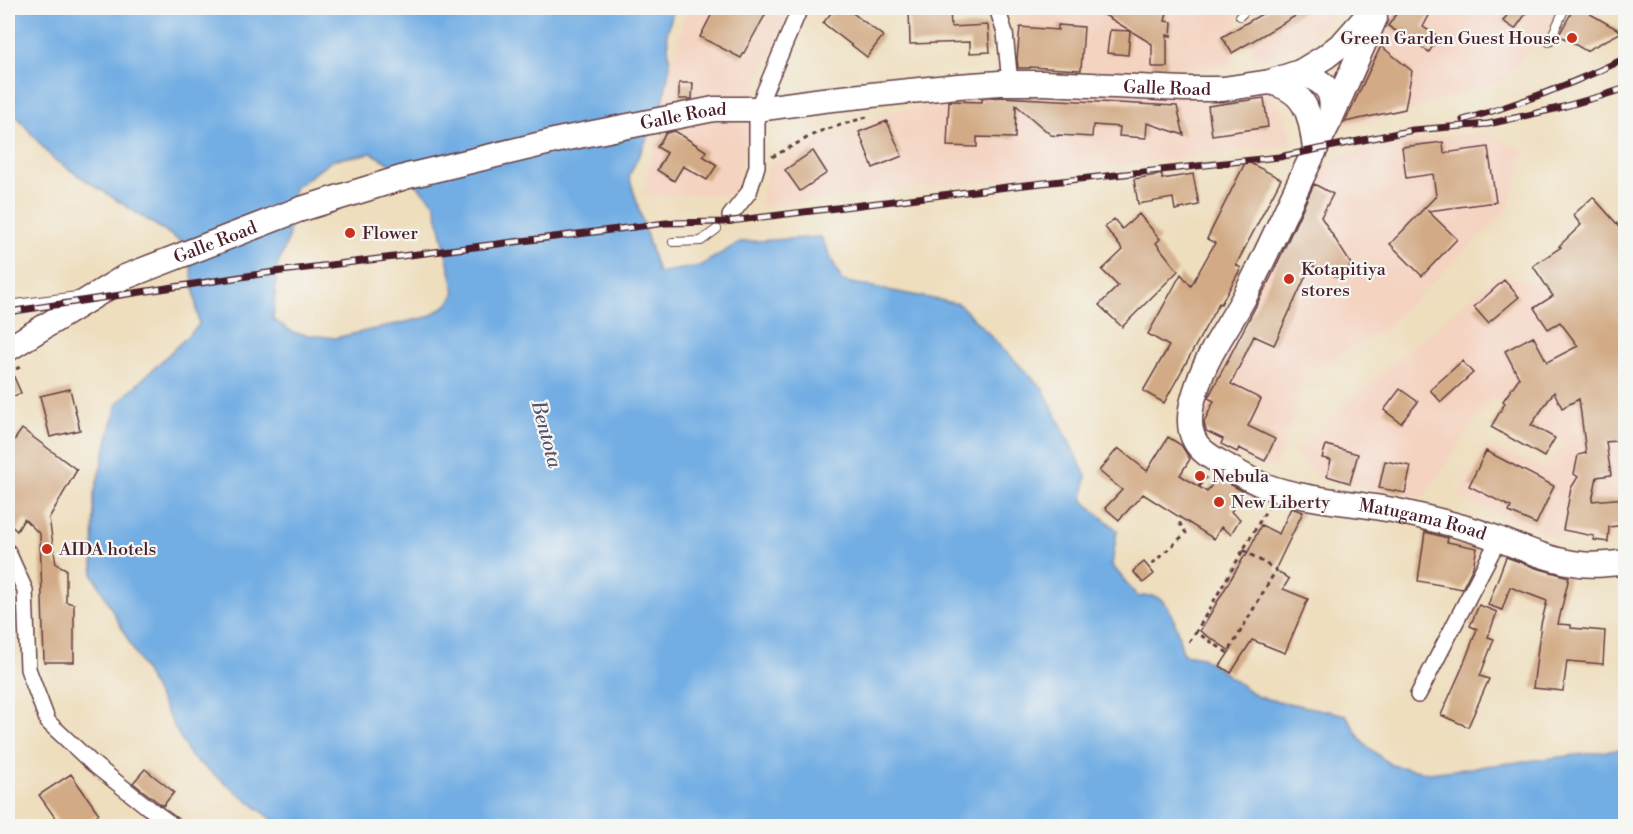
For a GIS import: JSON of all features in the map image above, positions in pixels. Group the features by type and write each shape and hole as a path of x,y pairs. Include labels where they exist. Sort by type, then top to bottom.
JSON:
{"main road":[{"name":"Galle Road","path":"15,358 125,277 298,210 408,176 563,139 714,109 757,109 936,88 1010,83 1223,89 1270,82 1300,72 1325,57 1343,43 1374,8"},
{"name":"Matugama Road","path":"1380,8 1330,120 1254,279 1206,363 1190,411 1195,442 1204,451 1244,476 1278,490 1413,514 1477,532 1553,558 1581,564 1626,562"},
{"path":"1300,72 1319,81 1329,92 1332,104 1330,120"},
{"path":"1270,82 1287,88 1304,104 1312,124 1315,148"}],"street":[{"path":"730,216 749,192 757,165 757,109 800,8"},
{"path":"997,8 1005,33 1010,83"},
{"path":"1418,695 1498,540"},
{"path":"8,552 25,590 28,669 48,722 92,763 174,826"}],"lane":[{"path":"1240,16 1248,8"},
{"path":"1549,42 1565,8"},
{"path":"674,242 701,241 717,229"},
{"path":"8,304 89,295 125,277"}],"path":[{"path":"757,165 818,132 878,114"},
{"path":"8,373 15,358"},
{"path":"1189,642 1278,490"},
{"path":"1152,564 1186,533 1180,524 1181,518"},
{"path":"1196,632 1228,653 1276,570 1243,550"},
{"path":"425,826 433,823 443,826"}],"shaded area":[{"path":"686,8 793,8 759,78 735,194 643,195"},
{"path":"1011,8 1239,8 1231,66 1105,73 1023,58"},
{"path":"1247,8 1339,8 1308,43 1253,63"},
{"path":"1394,8 1562,8 1555,20 1505,80 1371,122 1335,129 1347,93"},
{"path":"1272,87 1295,145 759,207 769,163 892,113 975,90"},
{"path":"1478,132 1526,151 1507,210 1385,329 1306,374 1275,469 1217,449 1197,413 1229,341 1325,163 1377,144"},
{"path":"1499,274 1564,291 1625,279 1625,539 1557,538 1457,497 1486,446 1546,469 1565,443 1491,396 1424,498 1320,479 1294,453 1339,409"}],"water":[{"name":"Bentota","path":"8,8 674,8 667,34 670,65 662,107 629,176 658,273 700,266 740,242 821,237 842,281 959,304 1043,389 1086,476 1083,501 1117,530 1112,565 1138,597 1153,596 1166,604 1174,620 1183,654 1202,657 1258,697 1346,715 1363,743 1391,765 1430,773 1625,749 1625,826 281,826 190,756 93,574 94,494 117,404 199,325 188,246 53,159 8,106","holes":["372,153 403,171 435,204 455,293 447,305 428,317 335,338 294,333 273,319 277,267 288,240 294,188 333,160"]}],"building":[{"path":"715,8 769,8 741,58 700,37"},
{"path":"835,8 846,8 883,36 867,57 823,23"},
{"path":"909,8 950,8 951,27 988,25 990,52 970,53 970,42 910,44"},
{"path":"1093,8 1168,8 1165,21 1172,22 1171,36 1167,35 1167,67 1152,67 1152,44"},
{"path":"1272,8 1309,8 1232,53 1222,37"},
{"path":"1400,8 1433,8 1423,27 1439,37 1429,52 1388,26"},
{"path":"1512,8 1530,8 1515,29 1503,21"},
{"path":"1574,8 1580,8 1622,32 1586,51 1559,35"},
{"path":"1058,25 1084,27 1081,70 1018,68 1020,27 1058,30"},
{"path":"1110,30 1130,31 1128,55 1107,53"},
{"path":"1381,46 1412,71 1405,109 1345,122"},
{"path":"679,83 693,83 692,99 679,99"},
{"path":"1001,97 1177,106 1184,135 1147,123 1146,138 1119,136 1120,127 1093,125 1092,137 1051,135 1016,105 1015,138 977,137 977,147 947,146 949,101 982,102 982,99"},
{"path":"1264,98 1268,127 1212,135 1208,106"},
{"path":"887,121 902,156 873,168 859,132"},
{"path":"675,131 706,151 703,156 717,165 707,180 683,166 674,181 657,170 667,153 657,147 666,133"},
{"path":"1443,142 1444,153 1488,147 1496,202 1428,211 1457,239 1422,276 1390,244 1436,196 1433,174 1406,178 1402,147"},
{"path":"813,151 827,173 800,191 785,170"},
{"path":"1246,161 1281,179 1236,265 1241,268 1164,403 1143,391 1169,346 1148,334 1181,274 1191,286 1215,243 1207,239"},
{"path":"1162,174 1162,179 1193,174 1199,205 1175,210 1173,198 1138,204 1134,179"},
{"path":"1314,184 1333,194 1321,217 1351,264 1344,280 1311,265 1274,345 1254,336 1231,384 1261,399 1248,426 1275,439 1265,461 1239,448 1237,452 1221,444 1223,439 1206,431 1204,422 1214,401 1208,398 1271,277"},
{"path":"1593,197 1626,234 1626,310 1619,315 1626,324 1626,440 1606,442 1611,475 1597,477 1592,501 1626,498 1626,525 1609,527 1608,542 1594,540 1594,536 1563,530 1571,488 1578,477 1574,474 1578,455 1586,453 1579,399 1562,408 1554,392 1531,425 1555,438 1544,457 1491,427 1505,403 1503,401 1519,378 1505,351 1533,336 1547,362 1578,346 1560,322 1548,329 1534,308 1553,296 1533,266 1561,247 1559,246 1581,225 1573,215"},
{"path":"1139,214 1160,239 1156,243 1178,271 1122,327 1099,305 1118,286 1102,270 1123,250 1105,227 1114,219 1122,229"},
{"path":"1504,280 1519,297 1488,323 1474,307"},
{"path":"1462,361 1473,373 1441,402 1430,390"},
{"path":"8,363 21,393 8,399"},
{"path":"70,389 80,430 50,437 40,396"},
{"path":"1400,389 1418,402 1401,423 1384,410"},
{"name":"AIDA hotels","path":"22,429 77,470 49,518 56,564 66,569 66,602 74,604 74,662 44,662 40,534 24,519 17,531 8,523 8,449"},
{"path":"1168,437 1181,445 1190,459 1180,475 1207,492 1217,477 1244,492 1231,512 1240,519 1231,534 1221,527 1214,539 1143,494 1119,520 1105,508 1122,490 1099,471 1118,448 1147,471"},
{"path":"1326,445 1358,454 1350,483 1327,476 1331,460 1322,458"},
{"path":"1486,451 1554,486 1536,524 1509,512 1511,507 1469,486"},
{"path":"1385,461 1411,466 1405,493 1379,488"},
{"path":"1291,508 1303,512 1275,570 1289,579 1283,589 1308,599 1285,653 1252,640 1231,673 1220,666 1230,651 1200,631 1246,556 1261,525 1279,534"},
{"path":"1425,532 1448,538 1447,542 1477,548 1473,567 1462,589 1418,581"},
{"path":"1506,557 1569,577 1558,624 1571,625 1571,628 1605,631 1603,664 1567,661 1563,691 1533,688 1541,624 1547,601 1510,587 1502,610 1488,605"},
{"path":"1144,562 1154,574 1143,583 1133,571"},
{"path":"1479,605 1497,612 1488,637 1494,639 1480,676 1489,679 1468,727 1441,715 1477,629 1470,626"},
{"path":"145,769 174,792 163,806 133,783"},
{"path":"71,774 99,814 80,826 61,826 39,795"}],"railway":[{"path":"1463,120 1546,93 1626,58"},
{"path":"8,312 274,272 666,223 723,222 1279,157 1413,130 1488,124 1559,108 1626,88"}],"place":[{"name":"Green Garden Guest House","path":"1572,38"},
{"name":"Flower","path":"350,233"},
{"name":"Kotapitiya stores","path":"1289,279"},
{"name":"Nebula","path":"1200,476"},
{"name":"New Liberty","path":"1219,502"},
{"name":"AIDA hotels","path":"47,549"}]}
